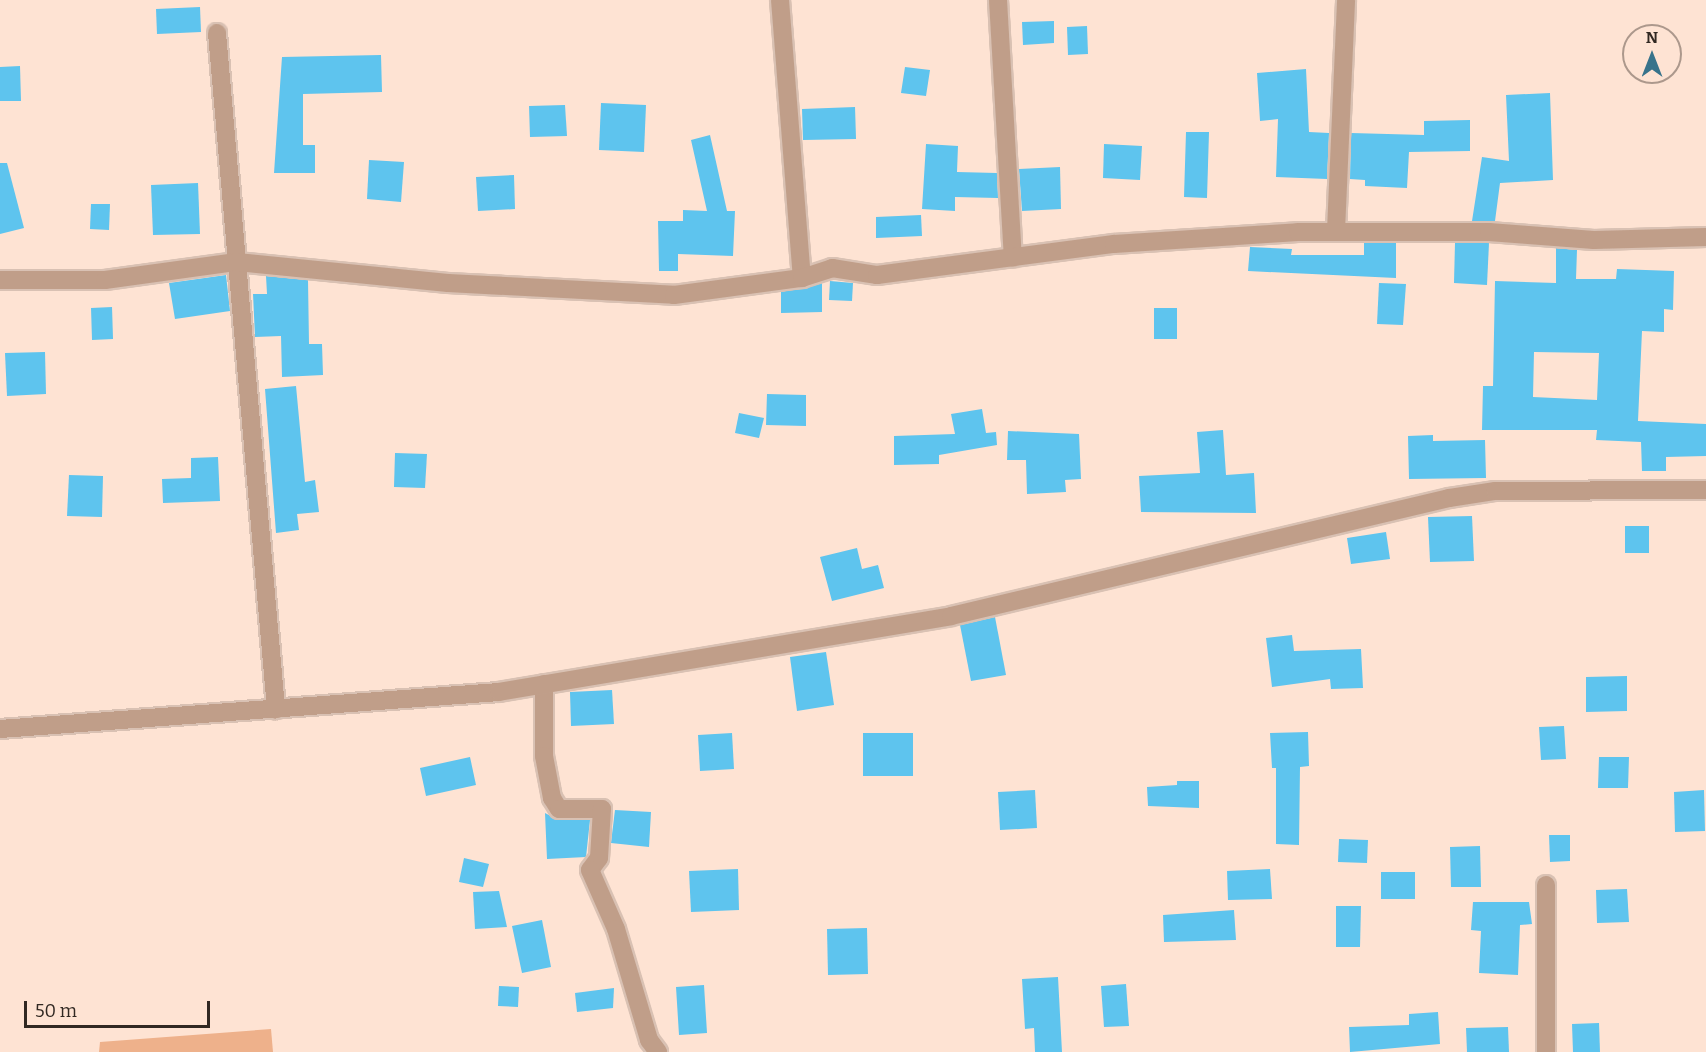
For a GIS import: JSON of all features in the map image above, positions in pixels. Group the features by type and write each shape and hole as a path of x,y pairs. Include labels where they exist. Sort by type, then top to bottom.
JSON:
{"street":[{"path":"780,0 802,278"},
{"path":"998,0 1013,258"},
{"path":"1336,231 1346,0"},
{"path":"217,33 276,709"},
{"path":"0,280 105,280 237,262 631,296 802,278 832,268 877,276 1114,244 1336,231 1489,232 1594,240 1706,237"},
{"path":"0,729 276,709 544,684 951,616 1449,498 1495,491 1706,490"},
{"path":"544,684 550,792 559,809 602,809 599,858 590,870 616,929 649,1040 658,1052"},
{"path":"1546,885 1546,1052"}],"shaded area":[{"path":"271,1029 273,1052 99,1052 100,1042"}],"building":[{"path":"200,7 201,32 157,34 156,9"},
{"path":"1054,21 1054,43 1023,45 1022,22"},
{"path":"1087,26 1088,54 1068,55 1067,27"},
{"path":"381,55 382,92 303,94 303,145 315,145 315,173 274,173 282,57"},
{"path":"20,66 21,101 0,101 0,67"},
{"path":"905,67 930,70 926,96 901,93"},
{"path":"1306,69 1309,132 1329,133 1327,179 1276,177 1278,119 1260,121 1257,73"},
{"path":"1550,93 1553,180 1500,183 1495,221 1472,221 1482,157 1509,161 1506,95"},
{"path":"601,103 646,105 644,152 599,150"},
{"path":"565,105 567,136 530,137 529,106"},
{"path":"855,107 856,139 803,140 802,109"},
{"path":"1470,120 1470,151 1409,152 1407,188 1365,186 1365,180 1350,179 1351,133 1424,135 1424,121"},
{"path":"1186,132 1209,132 1207,198 1184,197"},
{"path":"710,135 727,211 735,211 733,256 678,254 678,271 659,271 658,221 683,221 683,210 707,211 691,140"},
{"path":"926,144 958,146 957,172 997,173 998,198 955,197 955,211 922,209"},
{"path":"1104,144 1142,146 1140,180 1103,178"},
{"path":"369,160 404,162 401,202 367,199"},
{"path":"0,163 7,163 24,228 0,234"},
{"path":"1060,167 1061,209 1022,211 1019,169"},
{"path":"514,175 515,209 478,211 476,177"},
{"path":"198,183 200,234 153,235 151,185"},
{"path":"91,204 110,204 109,230 90,229"},
{"path":"921,215 922,236 876,238 876,217"},
{"path":"1364,243 1396,243 1396,278 1248,271 1250,247 1292,249 1291,255 1364,255"},
{"path":"1455,243 1489,243 1487,285 1454,283"},
{"path":"1556,248 1577,250 1576,279 1616,279 1617,269 1674,271 1673,310 1664,309 1664,332 1642,331 1638,421 1706,424 1706,456 1666,457 1666,471 1642,471 1641,442 1596,440 1597,430 1482,430 1483,386 1493,386 1495,281 1556,283","holes":["1534,352 1599,353 1597,400 1533,397"]},
{"path":"226,275 230,311 175,319 169,283"},
{"path":"266,276 308,280 309,344 322,344 323,375 282,377 281,336 255,337 253,294 267,294"},
{"path":"830,281 853,283 852,301 829,300"},
{"path":"822,283 822,312 781,313 781,292"},
{"path":"1379,283 1406,284 1403,325 1377,324"},
{"path":"112,307 113,339 92,340 91,308"},
{"path":"1154,308 1177,308 1177,339 1154,339"},
{"path":"45,352 46,394 7,396 5,353"},
{"path":"296,386 305,482 315,480 319,512 297,514 299,530 276,533 265,389"},
{"path":"767,394 806,395 806,426 766,425"},
{"path":"982,409 986,433 996,432 997,445 939,455 939,464 894,465 894,436 955,434 951,414"},
{"path":"739,413 764,418 759,438 735,433"},
{"path":"1223,430 1226,475 1254,473 1256,513 1141,512 1139,476 1200,473 1197,432"},
{"path":"1008,431 1079,434 1081,479 1065,480 1066,492 1027,494 1026,460 1007,460"},
{"path":"1433,435 1433,441 1485,440 1486,478 1409,479 1408,436"},
{"path":"395,453 427,454 425,488 394,487"},
{"path":"218,457 220,501 163,503 162,479 191,478 191,458"},
{"path":"69,475 103,476 102,517 67,516"},
{"path":"1472,516 1474,561 1430,562 1428,517"},
{"path":"1625,526 1649,526 1649,553 1625,553"},
{"path":"1386,532 1390,559 1351,564 1347,538"},
{"path":"857,548 862,569 878,565 884,588 832,601 820,557"},
{"path":"995,617 1006,675 971,681 960,625"},
{"path":"1292,635 1294,651 1361,649 1363,688 1331,689 1330,679 1272,687 1266,638"},
{"path":"826,652 834,705 797,711 790,657"},
{"path":"1627,676 1627,711 1586,712 1586,677"},
{"path":"612,690 614,724 571,726 570,692"},
{"path":"1564,726 1566,759 1541,760 1539,727"},
{"path":"1308,732 1309,766 1300,767 1299,845 1276,844 1276,768 1272,768 1270,733"},
{"path":"732,733 734,769 700,771 698,735"},
{"path":"863,733 913,733 913,776 863,776"},
{"path":"470,757 476,785 426,796 420,768"},
{"path":"1599,757 1629,757 1628,788 1598,788"},
{"path":"1177,781 1199,781 1199,808 1148,806 1147,787 1177,785"},
{"path":"1035,790 1037,828 1000,830 998,792"},
{"path":"1704,790 1705,831 1675,832 1674,792"},
{"path":"615,810 651,812 649,847 611,843"},
{"path":"545,813 558,820 590,820 586,857 547,859"},
{"path":"1549,835 1570,835 1570,861 1550,862"},
{"path":"1339,839 1368,840 1367,863 1338,862"},
{"path":"1480,846 1481,887 1451,887 1450,847"},
{"path":"464,858 489,864 483,887 459,882"},
{"path":"738,869 739,910 691,912 689,871"},
{"path":"1270,869 1272,899 1228,900 1227,871"},
{"path":"1381,872 1415,872 1415,899 1381,899"},
{"path":"1627,889 1629,922 1597,923 1596,890"},
{"path":"499,891 507,927 475,929 473,892"},
{"path":"1473,902 1529,902 1532,924 1520,925 1518,975 1479,973 1481,931 1471,930"},
{"path":"1336,906 1361,906 1360,947 1336,947"},
{"path":"1234,910 1236,940 1164,942 1163,915"},
{"path":"542,920 551,967 522,973 512,926"},
{"path":"867,928 868,974 828,975 827,929"},
{"path":"1058,977 1062,1052 1035,1052 1034,1028 1025,1029 1022,979"},
{"path":"1126,984 1129,1026 1104,1027 1101,986"},
{"path":"704,985 707,1033 679,1035 676,987"},
{"path":"499,986 519,987 518,1007 498,1006"},
{"path":"614,988 613,1008 577,1012 575,993"},
{"path":"1438,1012 1440,1044 1350,1052 1349,1027 1409,1025 1409,1014"},
{"path":"1599,1023 1600,1052 1573,1052 1572,1024"},
{"path":"1508,1027 1509,1052 1467,1052 1466,1028"}]}
